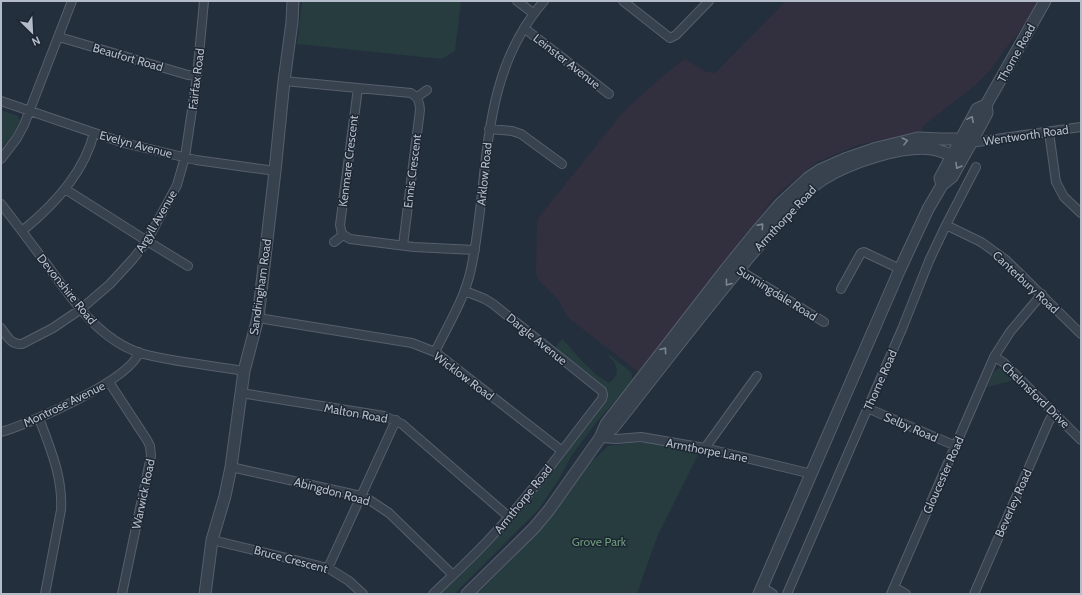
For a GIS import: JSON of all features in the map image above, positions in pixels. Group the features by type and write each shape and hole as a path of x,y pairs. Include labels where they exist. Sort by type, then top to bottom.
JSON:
{"street":[{"path":"1,158 17,138 30,112 72,1"},
{"name":"Fairfax Road","path":"185,157 197,76 204,1"},
{"name":"Sandringham Road","path":"205,594 212,540 225,496 231,467 244,371 258,318 294,1"},
{"path":"518,1 533,13"},
{"name":"Arklow Road","path":"435,352 465,292 471,270 475,250 489,129 496,96 507,61 515,43 533,13 544,1"},
{"path":"622,1 670,38 676,35 709,1"},
{"name":"Thorne Road","path":"942,184 940,178 977,109 986,105 1045,1"},
{"name":"Leinster Avenue","path":"524,28 609,94"},
{"name":"Beaufort Road","path":"59,37 197,76"},
{"path":"284,81 411,93 417,97 427,90"},
{"name":"Kenmare Crescent","path":"343,234 340,230 340,225 358,88"},
{"name":"Ennis Crescent","path":"403,245 420,110 420,104 417,97"},
{"name":"Evelyn Avenue","path":"1,101 124,143 185,157 275,171"},
{"name":"Thorne Road","path":"761,590 900,269 928,209 942,184 952,177 971,144 987,113 986,105"},
{"name":"Wentworth Road","path":"971,144 1081,127"},
{"path":"489,129 512,131 521,134 562,164"},
{"path":"1049,132 1056,182 1064,197 1081,213"},
{"path":"22,231 40,217 65,189 83,162 91,145 94,133"},
{"name":"Armthorpe Road","path":"466,594 534,528 549,510 600,438 606,424 734,267 780,204 808,178 838,161 869,150 918,138 961,139 971,144"},
{"path":"952,155 971,144"},
{"name":"Armthorpe Road","path":"734,267 804,195 830,175 842,168 872,158 904,151 933,149 952,155"},
{"name":"Argyll Avenue","path":"1,328 13,343 22,344 53,328 81,309 110,284 147,241 177,185 185,157"},
{"name":"Thorne Road","path":"786,594 902,329 929,262 946,225 976,168"},
{"path":"65,189 188,266"},
{"name":"Devonshire Road","path":"1,204 81,309 96,326 122,345 139,352 160,357 244,371"},
{"name":"Canterbury Road","path":"946,225 981,242 1006,260 1081,334"},
{"path":"334,242 343,234 350,239 403,245 475,250"},
{"path":"841,289 864,252 900,269"},
{"name":"Sunningdale Road","path":"734,267 824,322"},
{"name":"Dargle Avenue","path":"465,292 485,298 602,391 603,395"},
{"name":"Chelmsford Drive","path":"1042,294 1010,332 994,357 1003,362 1081,440"},
{"name":"Wicklow Road","path":"258,318 412,343 435,352 562,451"},
{"name":"Montrose Avenue","path":"1,432 39,418 77,400 109,382 135,362 139,352"},
{"name":"Gloucester Road","path":"892,591 994,357"},
{"path":"705,448 757,376"},
{"name":"Warwick Road","path":"109,382 147,440 152,456 122,594"},
{"name":"Malton Road","path":"241,393 384,416 396,420 509,517"},
{"name":"Armthorpe Road","path":"434,594 484,545 509,517 562,451 602,399 603,395"},
{"name":"Selby Road","path":"867,408 956,446"},
{"name":"Beverley Road","path":"974,594 1049,421 1054,413"},
{"path":"39,418 56,466 62,496 61,510 45,594"},
{"path":"328,568 396,420"},
{"name":"Armthorpe Lane","path":"600,438 616,439 641,437 705,448 812,474"},
{"name":"Abingdon Road","path":"231,467 360,496 371,501 389,513 453,575"},
{"name":"Bruce Crescent","path":"212,540 328,568 349,581 363,594"},
{"path":"761,590 773,594"},
{"path":"892,591 906,594"}],"shaded area":[{"path":"786,1 1043,1 991,69 974,86 922,127 923,134 860,144 817,162 781,191 772,200 644,376 571,320 566,315 558,299 538,279 536,273 537,223 539,217 624,111 663,76 685,59 706,72 715,73"}],"green space":[{"path":"302,1 461,1 455,51 442,59 297,44"},
{"path":"1,110 18,116 20,121 12,137 1,148"},
{"path":"562,339 590,369 602,379 609,383 614,378 617,371 616,365 608,354 631,372 633,380 595,424 572,455 559,479 539,509 454,594 438,594 602,405 607,395 603,389 555,348"},
{"path":"1000,368 1014,380 988,387 993,373"},
{"name":"Grove Park","path":"630,443 659,443 700,451 658,535 637,594 477,594 522,549 557,507 589,464 608,446"}]}
